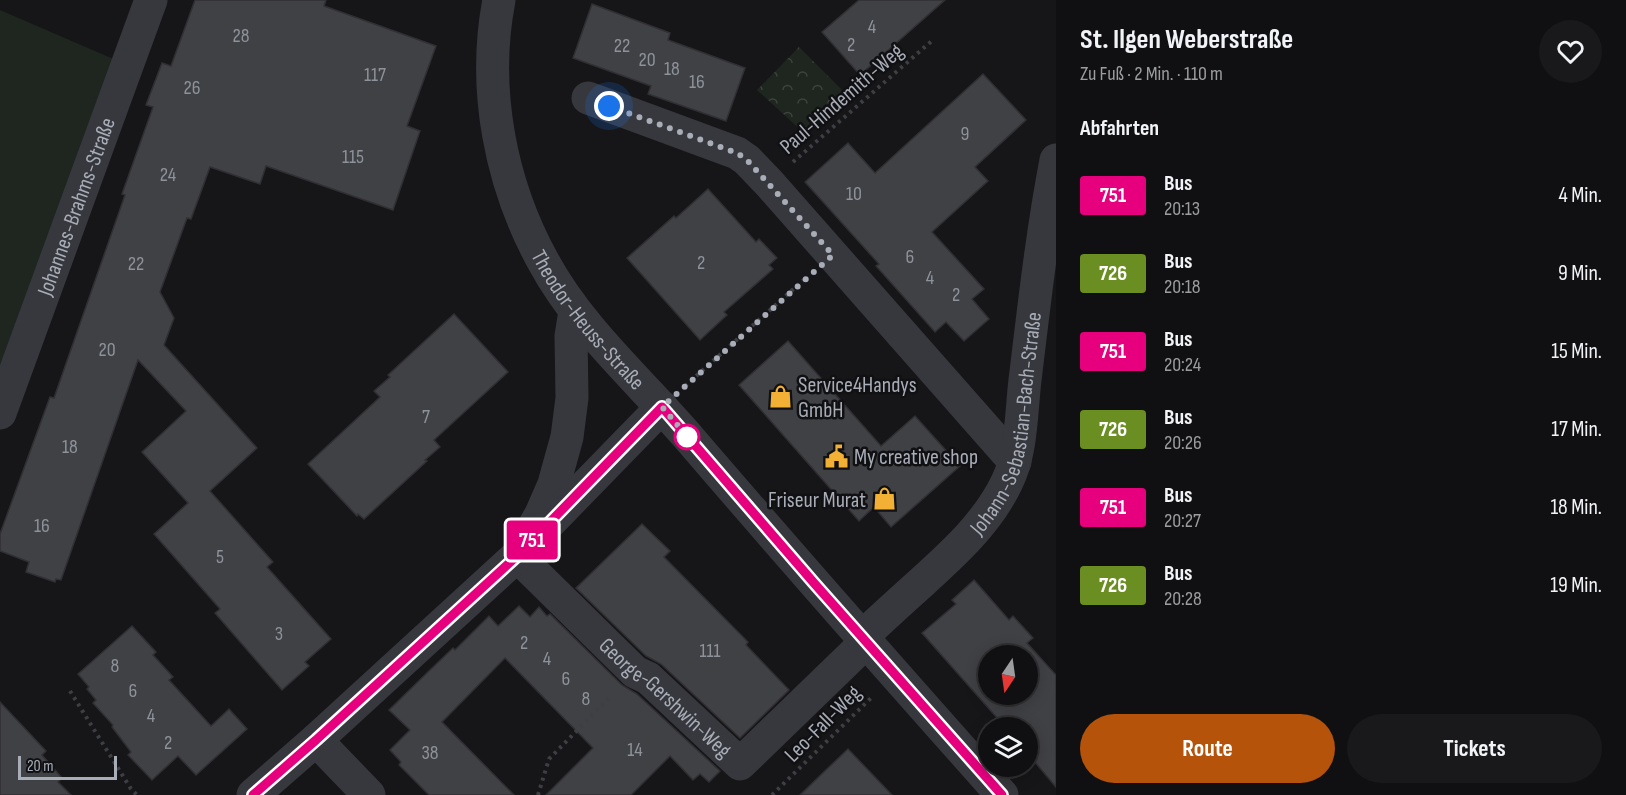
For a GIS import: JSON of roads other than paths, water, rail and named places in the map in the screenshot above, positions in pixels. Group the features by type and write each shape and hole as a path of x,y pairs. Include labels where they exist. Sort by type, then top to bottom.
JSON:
{"street":[{"name":"Johannes-Brahms-Straße","path":"0,413 151,0"},
{"name":"Theodor-Heuss-Straße","path":"499,0 493,42 493,90 501,148 513,191 527,228 555,282 614,357 662,407 1002,795"},
{"path":"588,98 737,153 747,160 1015,462"},
{"name":"Johann-Sebastian-Bach-Straße","path":"864,639 958,549 986,517 1007,482 1015,462 1020,432 1046,212 1056,160"},
{"path":"517,556 541,514 554,484 567,437 572,398 571,336 575,310"},
{"path":"253,795 517,556 662,407"},
{"name":"George-Gershwin-Weg","path":"517,556 634,672 648,678 740,764 864,639"},
{"path":"316,740 369,795"}],"place":[{"name":"Service4Handys GmbH","path":"780,397"},
{"name":"My creative shop","path":"836,456"},
{"name":"Friseur Murat","path":"884,499"}]}
